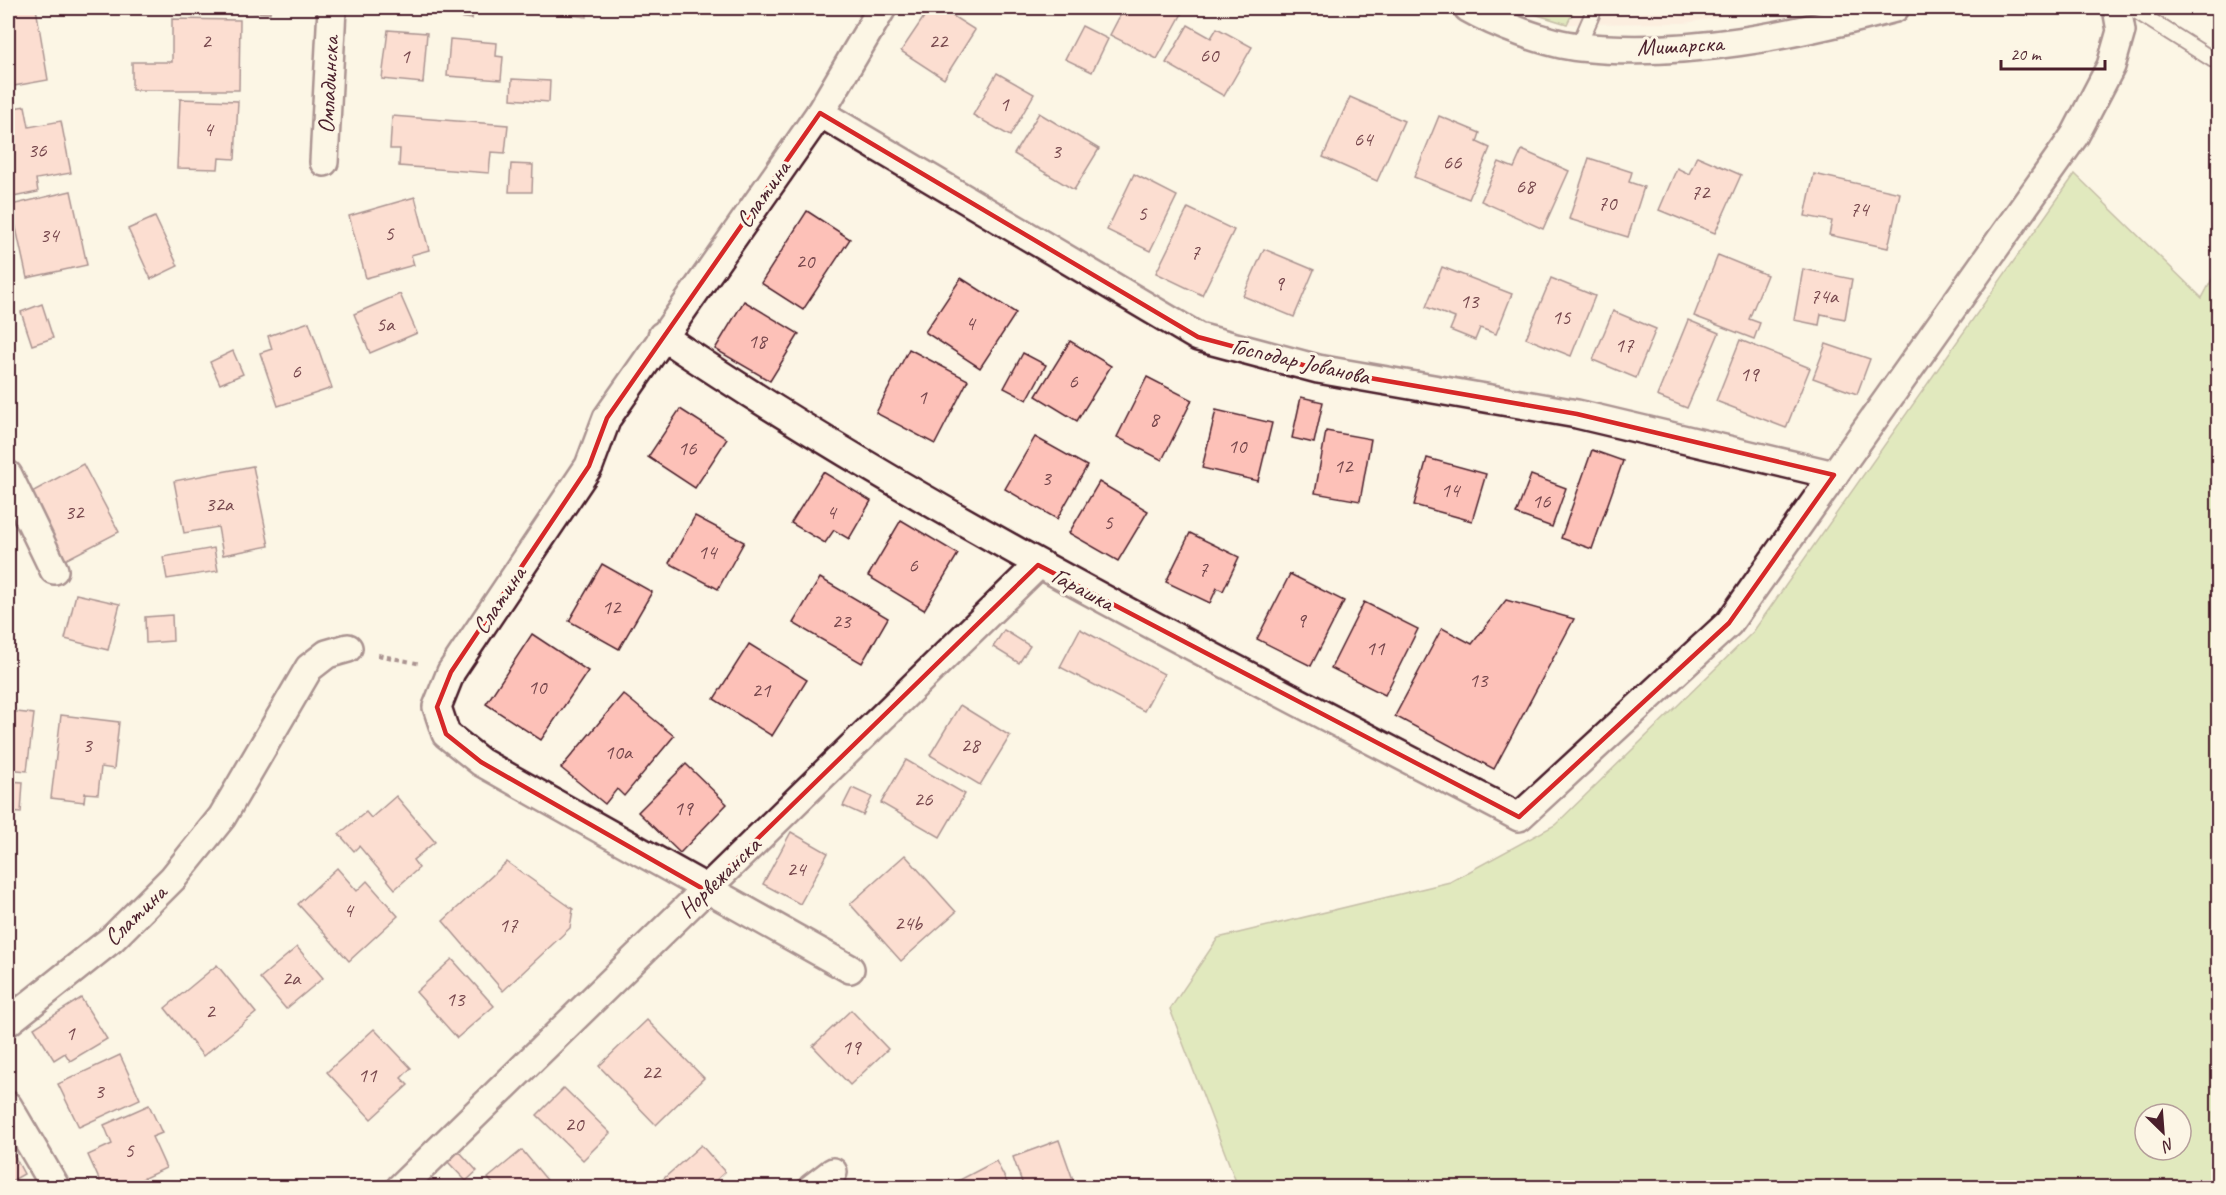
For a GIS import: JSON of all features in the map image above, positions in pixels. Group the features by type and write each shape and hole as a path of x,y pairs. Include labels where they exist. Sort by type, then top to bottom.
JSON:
{"street":[{"name":"Омладинска","path":"324,162 332,8"},
{"name":"Слатина","path":"850,969 705,890 481,762 446,734 437,707 451,672 589,466 607,418 662,336 820,113 882,8"},
{"name":"Мишарска","path":"1468,8 1531,34 1578,47 1705,48 1895,8"},
{"path":"1833,475 2075,135 2111,66 2121,31 2117,8"},
{"name":"Господар Јованова","path":"820,113 1198,337 1318,369 1577,414 1833,475"},
{"name":"Гарашка","path":"662,336 764,405 1038,565 1519,817 1729,623 1833,475"},
{"path":"8,475 54,570"},
{"name":"Норвежанска","path":"400,1188 1038,565"},
{"name":"Слатина","path":"8,1022 112,939 173,878 222,817 309,668 327,654 348,648"},
{"path":"8,1106 57,1188"}],"lane":[{"path":"1578,47 1595,8"},
{"path":"2131,8 2218,63"}],"path":[{"path":"348,648 451,672"}],"highlighted area":[{"path":"820,113 1198,337 1318,369 1577,414 1834,475 1729,623 1519,817 1038,565 705,890 481,762 446,734 437,707 451,672 589,466 607,418"}],"shaded area":[{"path":"1575,8 1774,8 1685,23 1567,24"}],"green space":[{"path":"1515,8 1575,8 1567,24"},
{"path":"2075,174 2202,298 2218,268 2218,1187 1238,1187 1170,1009 1218,938 1450,882 1555,825 1753,632"}],"building":[{"path":"36,8 48,80 8,87 8,10"},
{"path":"248,8 270,8 270,13 248,12"},
{"path":"414,8 474,8 472,19 414,11"},
{"path":"508,8 587,8 587,17"},
{"path":"930,8 940,8 975,30 944,79 901,51"},
{"path":"1124,8 1185,8 1157,59 1110,35"},
{"path":"172,19 240,20 239,90 132,90 132,62 172,62"},
{"path":"1188,25 1211,38 1217,28 1252,47 1224,96 1166,63"},
{"path":"1082,26 1108,39 1092,72 1065,59"},
{"path":"388,30 427,33 423,83 382,79"},
{"path":"450,39 497,43 496,56 503,57 501,80 447,76"},
{"path":"997,73 1034,94 1010,136 973,115"},
{"path":"512,79 550,81 549,102 511,99"},
{"path":"1350,97 1404,121 1377,181 1323,157"},
{"path":"180,99 238,101 235,159 219,158 218,169 177,168"},
{"path":"25,106 29,127 61,121 71,173 36,179 38,192 8,198 8,109"},
{"path":"1039,113 1099,149 1074,190 1014,154"},
{"path":"392,116 508,125 505,153 491,152 489,173 399,166 400,149 390,149"},
{"path":"1439,116 1480,133 1477,142 1490,148 1469,199 1414,177"},
{"path":"1522,150 1569,171 1543,229 1481,201 1499,162 1514,168"},
{"path":"1697,156 1741,175 1715,233 1659,210 1677,168 1689,174"},
{"path":"1589,158 1632,172 1629,182 1644,187 1628,237 1569,219"},
{"path":"511,164 533,165 532,192 509,192"},
{"path":"1134,174 1177,196 1150,251 1107,230"},
{"path":"1814,174 1900,193 1888,248 1829,235 1832,221 1805,216"},
{"path":"71,191 87,265 27,278 11,205"},
{"path":"415,197 429,250 411,255 414,265 366,278 349,216"},
{"path":"1188,208 1234,230 1202,295 1156,273"},
{"path":"807,211 850,239 803,310 761,283"},
{"path":"155,217 178,266 151,279 128,229"},
{"path":"1264,249 1314,270 1294,317 1243,296"},
{"path":"1718,255 1767,275 1749,319 1760,323 1754,339 1694,316"},
{"path":"1442,267 1512,294 1496,334 1480,328 1475,340 1450,330 1455,318 1426,307"},
{"path":"1803,269 1852,279 1845,319 1821,314 1819,325 1794,320"},
{"path":"961,278 1016,313 980,368 925,332"},
{"path":"1551,278 1595,296 1571,356 1526,338"},
{"path":"400,294 417,333 370,353 354,314"},
{"path":"744,301 799,334 770,381 715,349"},
{"path":"42,304 53,338 32,345 21,312"},
{"path":"1613,311 1656,329 1636,378 1593,360"},
{"path":"1688,320 1719,333 1687,408 1657,396"},
{"path":"309,322 332,388 278,406 260,353 272,349 268,336"},
{"path":"1740,340 1810,368 1786,428 1716,401"},
{"path":"1070,341 1111,366 1077,421 1036,396"},
{"path":"1826,344 1870,359 1857,394 1813,378"},
{"path":"909,349 968,380 935,444 876,413"},
{"path":"233,351 243,374 220,384 210,362"},
{"path":"1023,353 1046,365 1027,400 1004,388"},
{"path":"1147,377 1192,400 1162,460 1117,437"},
{"path":"1301,397 1323,402 1314,443 1292,438"},
{"path":"680,409 727,439 695,488 648,457"},
{"path":"1216,410 1272,423 1258,481 1202,468"},
{"path":"1326,431 1371,439 1360,501 1315,493"},
{"path":"1035,437 1087,466 1057,519 1005,489"},
{"path":"1592,450 1623,461 1592,549 1561,538"},
{"path":"1427,458 1486,474 1472,521 1414,505"},
{"path":"83,464 119,532 65,560 30,493"},
{"path":"253,466 269,546 223,555 218,527 184,533 174,481"},
{"path":"823,472 871,501 849,539 834,530 825,543 791,523"},
{"path":"1531,475 1566,488 1552,527 1516,514"},
{"path":"1099,482 1148,511 1118,561 1069,533"},
{"path":"695,516 744,542 718,589 669,563"},
{"path":"901,520 958,554 924,610 868,576"},
{"path":"1190,533 1239,557 1223,591 1217,588 1210,603 1166,582"},
{"path":"214,548 218,571 167,579 163,557"},
{"path":"602,564 652,592 619,649 569,621"},
{"path":"1290,574 1344,601 1311,666 1257,639"},
{"path":"820,578 888,618 862,663 793,623"},
{"path":"76,594 120,604 108,650 65,639"},
{"path":"1506,600 1574,619 1494,769 1395,716 1442,628 1472,644"},
{"path":"1364,602 1418,629 1385,695 1331,668"},
{"path":"172,615 173,641 146,643 145,617"},
{"path":"1080,629 1164,674 1144,711 1060,667"},
{"path":"1004,630 1030,646 1019,663 993,647"},
{"path":"532,634 588,671 541,740 486,704"},
{"path":"749,644 807,680 772,736 714,699"},
{"path":"623,694 674,736 624,796 617,789 605,804 561,768"},
{"path":"960,705 1010,736 980,785 930,755"},
{"path":"8,711 34,714 27,771 8,769"},
{"path":"61,715 119,722 114,769 101,767 98,794 85,793 84,802 51,798"},
{"path":"906,760 965,794 940,837 881,803"},
{"path":"686,764 727,804 680,853 638,812"},
{"path":"8,781 23,782 21,813 8,812"},
{"path":"852,788 872,797 863,815 843,806"},
{"path":"396,796 435,842 413,860 419,868 395,889 359,846 354,851 339,834 366,812 371,818"},
{"path":"791,832 828,853 800,904 763,884"},
{"path":"905,855 956,912 901,961 850,904"},
{"path":"507,862 573,909 570,928 503,991 443,921"},
{"path":"337,868 357,891 367,881 398,916 349,961 298,904"},
{"path":"297,947 323,978 286,1009 260,978"},
{"path":"452,959 494,1006 457,1038 416,992"},
{"path":"217,965 256,1013 203,1056 165,1008"},
{"path":"81,998 107,1039 70,1061 65,1053 54,1060 34,1028"},
{"path":"851,1010 888,1049 850,1085 813,1046"},
{"path":"647,1020 704,1078 656,1125 599,1066"},
{"path":"374,1029 411,1068 401,1078 408,1085 371,1119 327,1072"},
{"path":"120,1055 140,1099 79,1127 58,1084"},
{"path":"564,1088 610,1133 583,1160 537,1115"},
{"path":"149,1105 162,1133 152,1137 166,1168 123,1188 103,1188 88,1155 112,1144 104,1125"},
{"path":"1059,1140 1076,1188 1024,1188 1013,1157"},
{"path":"701,1145 725,1172 708,1188 669,1188 662,1180"},
{"path":"10,1148 24,1174 8,1183 8,1149"},
{"path":"522,1150 552,1186 549,1188 496,1188 488,1178"},
{"path":"459,1151 477,1171 466,1181 448,1162"},
{"path":"996,1161 1010,1188 951,1188 950,1185"}]}
